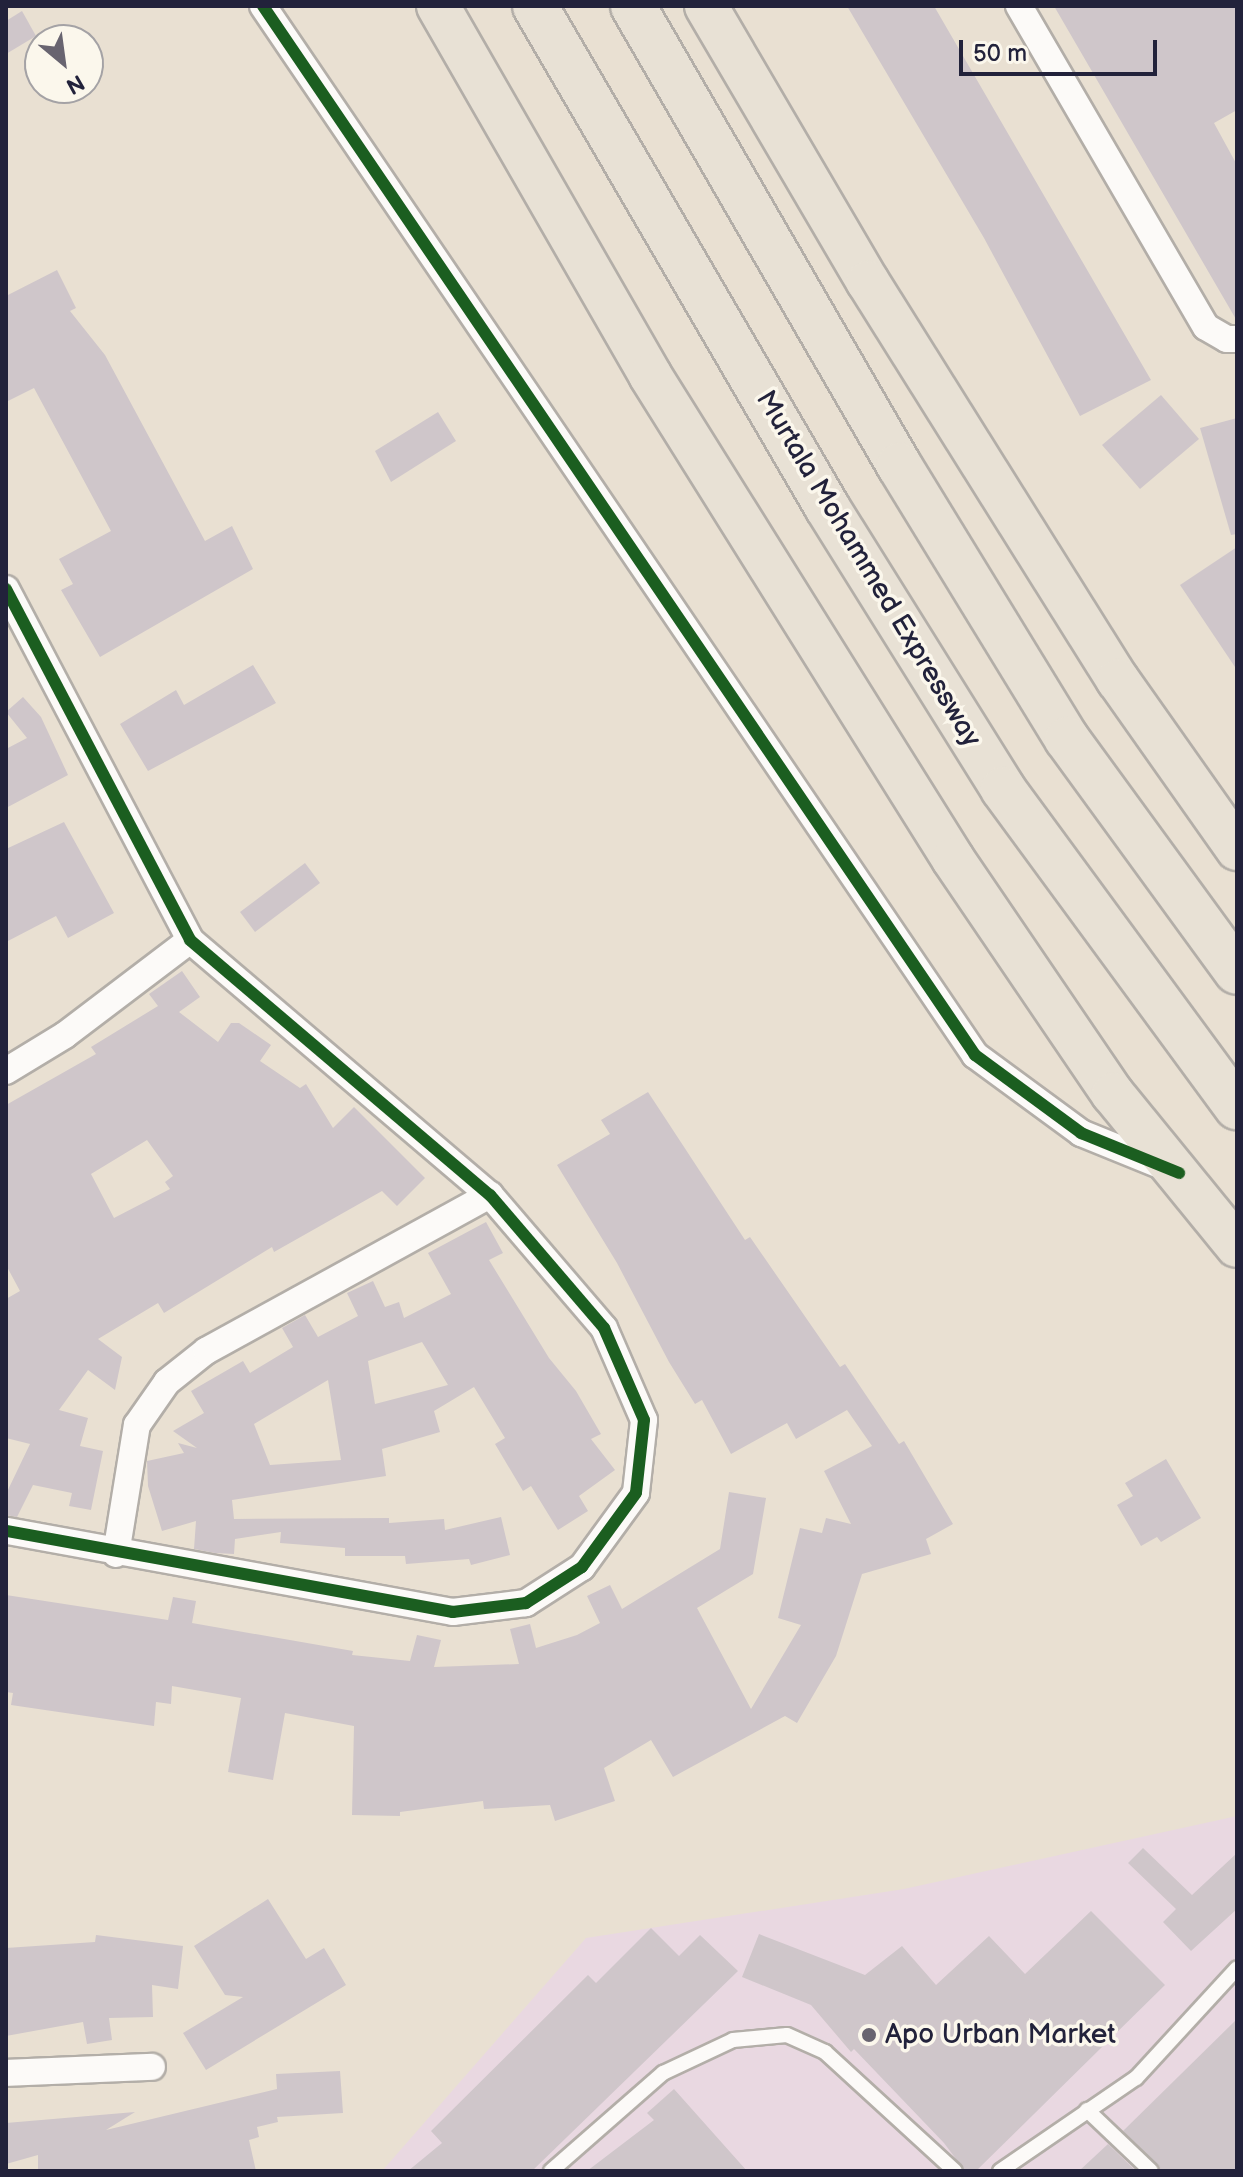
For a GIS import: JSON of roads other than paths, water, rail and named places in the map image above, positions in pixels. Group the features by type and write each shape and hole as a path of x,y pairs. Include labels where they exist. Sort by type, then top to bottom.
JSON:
{"highway":[{"name":"Murtala Mohammed Expressway","path":"535,6 827,507 1003,789 1237,1107"},
{"path":"633,6 899,465 1067,739 1237,972"}],"main road":[{"path":"438,6 650,375 953,859 1113,1094 1237,1246"},
{"path":"706,6 868,282 1118,680 1237,849"}],"street":[{"path":"263,6 975,1055 1081,1133 1179,1173"},
{"path":"1019,6 1206,327 1227,339 1237,339"},
{"path":"6,589 190,940 490,1195 604,1328 644,1420 636,1493 582,1567 526,1603 453,1612 116,1554 6,1531"},
{"path":"6,1071 65,1035 190,940"},
{"path":"116,1554 137,1425 167,1382 206,1351 490,1195"},
{"path":"6,2073 152,2067"}],"lane":[{"path":"1000,2171 1136,2078 1237,1968"},
{"path":"551,2171 663,2073 733,2040 787,2035 825,2052 955,2171"},
{"path":"1087,2110 1151,2171"}],"place":[{"name":"Apo Urban Market","path":"869,2035"}]}
